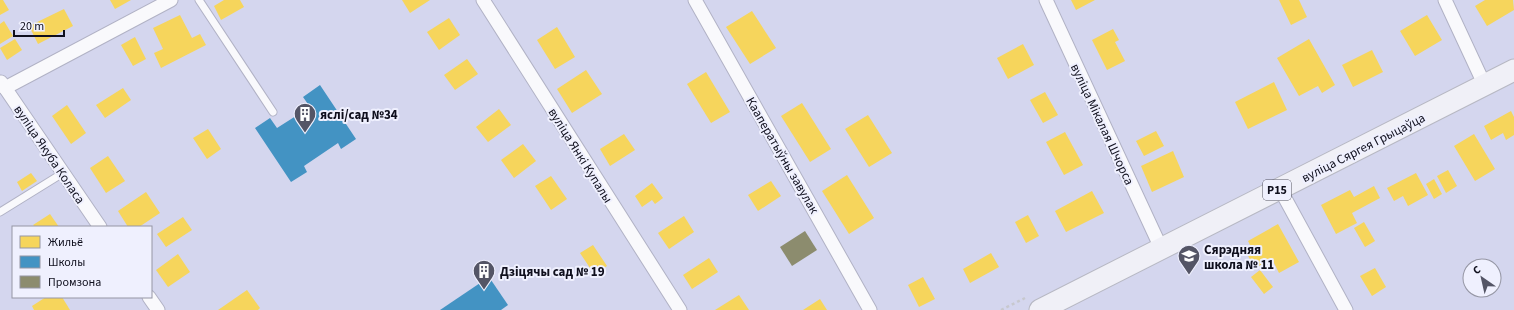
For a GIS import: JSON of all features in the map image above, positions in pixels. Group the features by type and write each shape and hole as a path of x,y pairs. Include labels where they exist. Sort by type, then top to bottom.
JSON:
{"main road":[{"name":"вуліца Сяргея Грыцаўца","path":"1040,310 1514,70"}],"street":[{"path":"2,84 171,0"},
{"name":"вуліца Янкі Купалы","path":"483,0 680,310"},
{"name":"Кааператыўны завулак","path":"695,0 870,310"},
{"name":"вуліца Мікалая Шчорса","path":"1046,0 1161,248"},
{"path":"1445,0 1485,86"},
{"name":"вуліца Якуба Коласа","path":"2,84 99,226"},
{"path":"1280,189 1346,310"},
{"path":"150,298 158,310"}],"lane":[{"path":"199,0 273,112"},
{"path":"0,212 62,173"}],"building: Жильё":[{"path":"0,0 3,0 9,10 0,15"},
{"path":"110,0 131,0 115,9"},
{"path":"224,0 240,0 244,7 221,20 214,6"},
{"path":"402,0 430,0 410,13"},
{"path":"1071,0 1095,0 1076,10"},
{"path":"1279,0 1299,0 1307,17 1291,25"},
{"path":"1485,0 1513,0 1514,10 1487,26 1475,6"},
{"path":"64,9 73,26 38,44 29,26"},
{"path":"752,11 776,48 750,64 726,27"},
{"path":"180,15 192,38 200,34 206,45 161,68 154,53 163,49 153,28"},
{"path":"1427,15 1442,40 1415,56 1400,31"},
{"path":"449,18 460,35 439,50 427,32"},
{"path":"4,21 13,36 0,44 0,24"},
{"path":"557,27 575,57 555,69 537,40"},
{"path":"1113,29 1119,40 1115,42 1125,61 1107,70 1092,40"},
{"path":"135,37 146,59 133,66 121,45"},
{"path":"15,39 22,50 7,60 0,48"},
{"path":"1309,39 1335,85 1322,93 1318,86 1299,96 1277,58"},
{"path":"1023,44 1034,65 1008,79 997,58"},
{"path":"1372,50 1383,72 1353,87 1342,65"},
{"path":"467,59 478,74 455,90 444,75"},
{"path":"586,70 602,94 572,113 557,89"},
{"path":"706,72 730,112 711,123 687,84"},
{"path":"1274,82 1287,110 1248,129 1235,102"},
{"path":"123,88 131,100 105,118 96,105"},
{"path":"1045,92 1058,115 1043,123 1030,100"},
{"path":"802,103 831,149 810,162 781,116"},
{"path":"67,105 86,133 71,144 52,116"},
{"path":"499,109 511,125 488,142 476,127"},
{"path":"1511,111 1514,117 1514,135 1506,140 1503,133 1491,140 1484,126"},
{"path":"868,115 892,153 869,167 845,129"},
{"path":"208,129 221,149 207,159 193,138"},
{"path":"1156,131 1164,146 1144,156 1136,141"},
{"path":"1065,132 1083,165 1064,175 1046,142"},
{"path":"624,134 635,150 610,166 600,149"},
{"path":"1474,134 1495,169 1475,181 1454,146"},
{"path":"523,144 536,161 514,178 501,160"},
{"path":"1173,151 1184,177 1152,192 1141,166"},
{"path":"108,156 125,181 106,193 90,168"},
{"path":"1448,170 1457,186 1446,193 1437,176"},
{"path":"31,173 37,181 22,191 17,182"},
{"path":"1416,173 1428,195 1408,206 1403,196 1394,201 1387,188"},
{"path":"847,175 874,218 849,234 822,191"},
{"path":"551,176 567,199 551,210 535,186"},
{"path":"1434,179 1442,194 1434,199 1426,184"},
{"path":"771,181 781,196 758,211 748,195"},
{"path":"652,183 663,198 655,204 652,200 642,207 635,196"},
{"path":"1374,186 1380,198 1352,213 1357,223 1336,234 1321,205 1350,190 1354,197"},
{"path":"1092,191 1104,213 1066,232 1055,211"},
{"path":"146,192 160,213 140,226 127,226 118,211"},
{"path":"50,214 58,226 34,226 33,225"},
{"path":"1028,215 1039,236 1026,243 1015,222"},
{"path":"684,216 694,232 669,249 658,233"},
{"path":"183,217 192,230 166,247 157,234"},
{"path":"1364,222 1375,241 1365,247 1354,228"},
{"path":"1278,224 1299,262 1279,273 1272,259 1255,268 1247,254 1253,251 1248,241"},
{"path":"593,245 607,266 594,274 580,253"},
{"path":"991,253 999,267 970,283 963,269"},
{"path":"178,254 190,272 168,287 156,270"},
{"path":"709,258 718,272 692,289 683,275"},
{"path":"1375,268 1386,287 1372,296 1360,276"},
{"path":"1260,270 1273,287 1264,294 1251,277"},
{"path":"923,277 935,299 919,307 908,285"},
{"path":"247,290 260,308 258,310 218,310"},
{"path":"739,295 749,310 715,310"},
{"path":"44,298 63,298 70,310 34,310 32,306"},
{"path":"820,299 827,310 803,310"}],"building: Школы":[{"name":"яслі/сад №34","path":"320,85 356,139 341,149 338,143 304,166 307,172 291,182 255,128 270,118 277,128 310,107 303,97"},
{"name":"Дзіцячы сад № 19","path":"489,277 508,305 501,310 440,310"}],"building: Промзона":[{"path":"805,231 817,250 792,266 780,247"}],"place":[{"name":"яслі/сад №34","path":"305,134"},
{"name":"Сярэдняя школа № 11","path":"1189,276"},
{"name":"Дзіцячы сад № 19","path":"484,290"}]}
